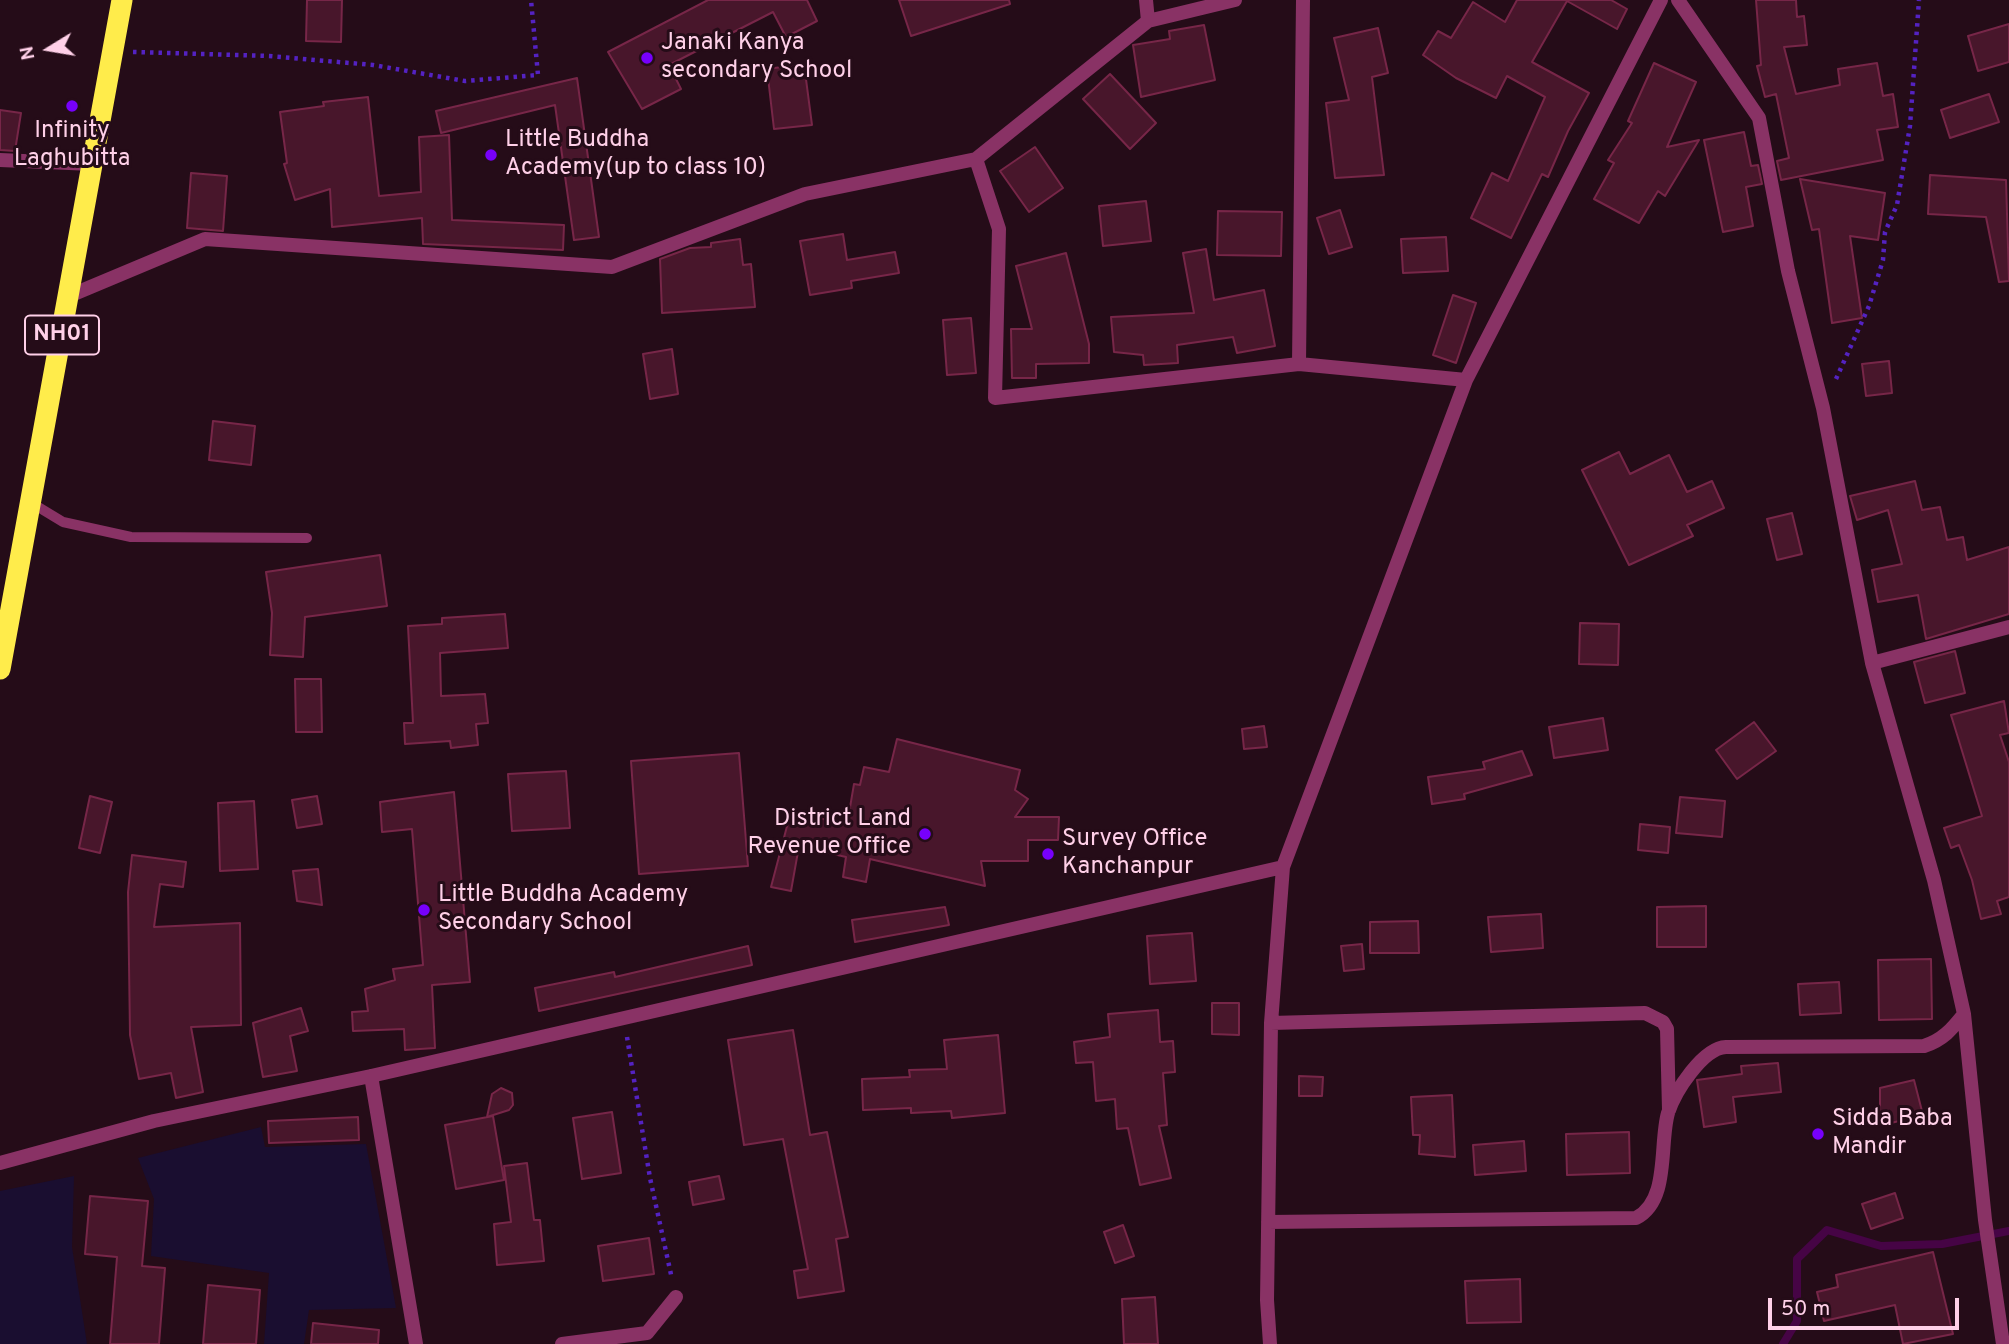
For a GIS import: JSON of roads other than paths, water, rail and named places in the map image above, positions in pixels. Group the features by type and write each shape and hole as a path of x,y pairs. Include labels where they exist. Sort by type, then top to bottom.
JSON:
{"highway":[{"name":"NH01","path":"0,669 122,0"}],"street":[{"path":"1146,0 1148,22"},
{"path":"69,296 205,239 612,267 805,194 976,159 1148,22 1235,0"},
{"path":"1299,364 1303,0"},
{"path":"1270,1344 1268,1222 1271,1023 1283,867 1466,380 1661,0"},
{"path":"1678,0 1759,118 1788,271 1823,408 1871,663 1934,880 1964,1013 1985,1220 2003,1344"},
{"path":"976,159 999,229 995,398 1299,364 1466,380"},
{"path":"0,160 92,164"},
{"path":"1871,663 2009,627"},
{"path":"0,1163 154,1121 371,1076 1283,867"},
{"path":"1268,1222 1636,1218 1649,1208 1656,1194 1669,1111 1667,1029 1663,1022 1645,1013 1271,1023"},
{"path":"1669,1111 1701,1058 1718,1047 1924,1046 1949,1033 1964,1013"},
{"path":"371,1076 416,1344"},
{"path":"562,1344 647,1332 676,1297"}],"lane":[{"path":"30,502 63,522 131,537 307,538"}],"waterway":[{"path":"1783,1344 1797,1321 1797,1259 1827,1230 1881,1246 1942,1244 2009,1231"}],"place":[{"name":"Janaki Kanya secondary School","path":"647,58"},
{"name":"Infinity Laghubitta","path":"72,106"},
{"name":"Little Buddha Academy(up to class 10)","path":"491,155"},
{"name":"District Land Revenue Office","path":"925,834"},
{"name":"Survey Office Kanchanpur","path":"1048,854"},
{"name":"Little Buddha Academy Secondary School","path":"424,910"},
{"name":"Sidda Baba Mandir","path":"1818,1134"}]}
